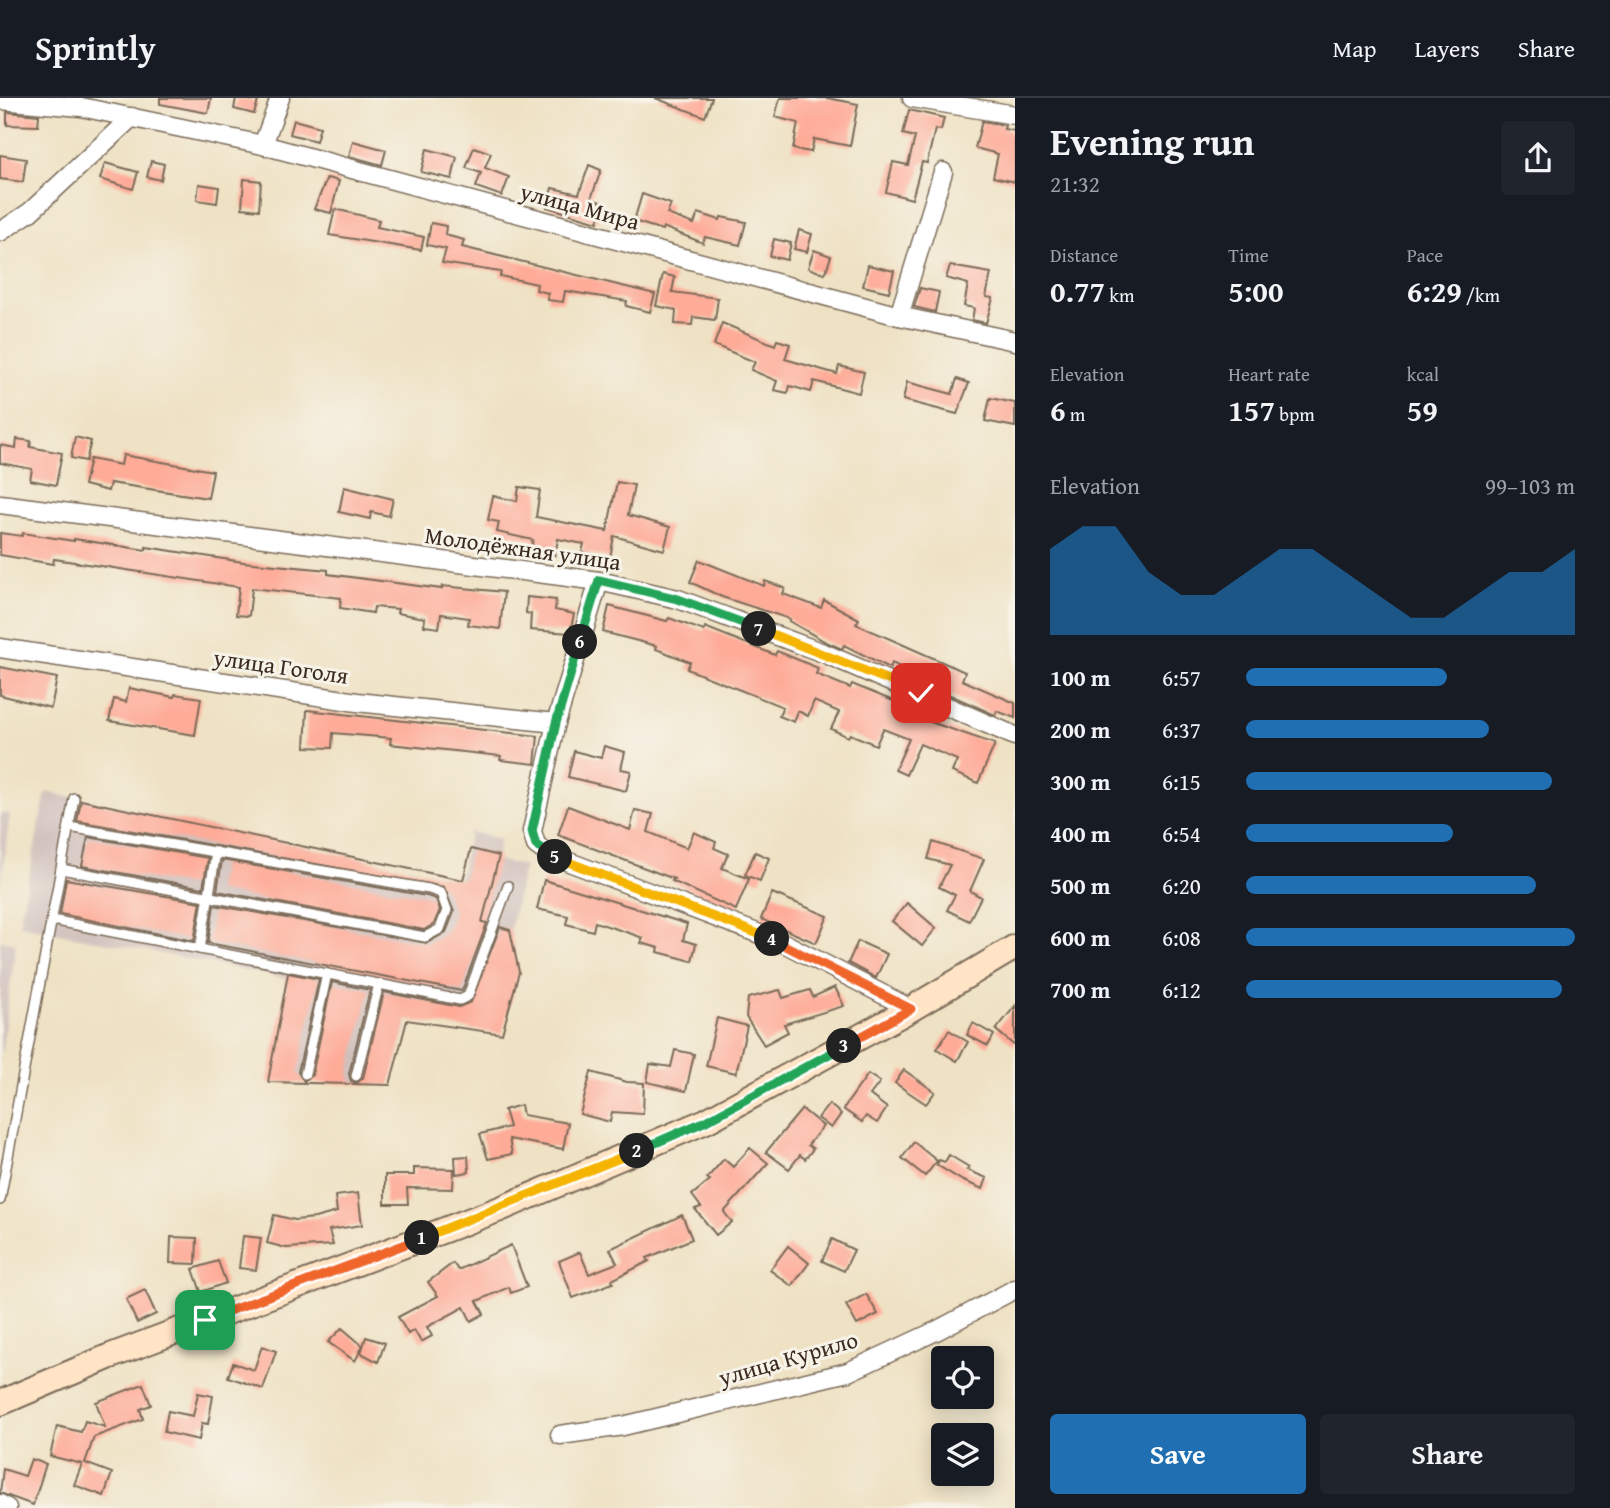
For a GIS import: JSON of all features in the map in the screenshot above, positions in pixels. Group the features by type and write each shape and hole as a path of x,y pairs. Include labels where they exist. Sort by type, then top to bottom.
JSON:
{"main road":[{"path":"0,1404 108,1357 500,1209 706,1121 911,1009 1015,947"}],"street":[{"path":"263,145 280,98"},
{"path":"912,98 1015,115"},
{"name":"улица Мира","path":"0,100 81,107 263,145 899,316 1015,341"},
{"path":"0,232 30,212 132,117"},
{"path":"899,316 943,172"},
{"name":"Молодёжная улица","path":"0,504 599,580 678,599 776,635 921,693 1015,736"},
{"path":"599,580 556,723 532,831 536,845 548,854 786,944 911,1009"},
{"name":"улица Гоголя","path":"0,648 357,702 556,723"},
{"name":"улица Курило","path":"560,1435 623,1426 848,1372 938,1330 1015,1289"},
{"path":"0,1504 7,1508"}],"lane":[{"path":"0,1200 74,798"},
{"path":"61,869 425,937 440,929 447,910 440,893 429,889 69,827"},
{"path":"200,949 216,852"},
{"path":"52,920 460,1000 468,996 508,887"},
{"path":"305,1074 327,974"},
{"path":"356,1076 379,984"}],"shaded area":[{"path":"46,792 459,879 470,832 500,839 496,860 524,866 510,930 519,972 502,1034 408,1020 390,1085 268,1082 288,979 19,925"},
{"path":"0,813 10,814 0,890"},
{"path":"0,940 16,943 0,1062"}],"building":[{"path":"160,98 211,98 208,113 160,104"},
{"path":"236,98 258,101 254,114 234,109"},
{"path":"655,98 712,98 705,117"},
{"path":"780,98 827,98 858,104 850,146 814,139 811,152 793,149 798,123 775,117"},
{"path":"909,110 944,118 941,130 935,129 927,163 922,162 912,199 886,192 893,162 908,165 915,137 903,134"},
{"path":"7,112 39,115 38,126 7,125"},
{"path":"294,120 320,127 316,141 290,134"},
{"path":"982,121 1005,125 1004,129 1015,131 1015,182 993,177 998,154 975,148"},
{"path":"353,141 386,150 382,165 349,156"},
{"path":"474,147 491,153 485,168 509,177 502,196 476,187 481,173 466,168"},
{"path":"427,149 457,157 452,179 421,172"},
{"path":"0,155 26,159 23,182 0,179"},
{"path":"151,161 164,164 161,180 147,177"},
{"path":"105,163 138,172 133,189 100,179"},
{"path":"589,165 601,170 591,199 604,203 598,222 547,207 552,188 579,194"},
{"path":"327,178 339,181 331,213 314,209"},
{"path":"244,179 261,181 259,210 242,208"},
{"path":"199,184 219,187 217,203 197,200"},
{"path":"642,194 671,204 667,214 694,224 698,213 720,220 721,217 746,222 740,245 705,237 703,243 663,227 662,230 634,221"},
{"path":"335,209 379,220 377,227 424,237 421,250 329,235"},
{"path":"431,223 446,226 445,235 464,240 462,247 655,294 650,312 626,306 627,301 565,291 563,302 547,300 548,293 536,290 537,284 500,276 501,272 442,263 446,249 427,245"},
{"path":"799,230 812,234 807,252 794,249"},
{"path":"774,239 791,243 787,260 770,256"},
{"path":"814,250 831,256 825,274 808,268"},
{"path":"868,265 894,271 889,292 863,286"},
{"path":"950,266 991,273 986,297 993,298 986,323 972,320 974,308 964,306 968,284 946,278"},
{"path":"663,274 675,277 672,292 718,298 715,320 693,317 692,325 675,324 676,310 656,306"},
{"path":"920,288 939,292 935,312 914,307"},
{"path":"722,323 775,345 777,340 790,344 785,359 837,374 839,366 864,372 859,393 814,381 811,392 790,386 788,393 774,390 777,381 751,370 755,362 714,345"},
{"path":"957,379 969,383 957,414 903,400 907,382 952,394"},
{"path":"990,398 1015,403 1015,427 985,421"},
{"path":"75,437 91,441 86,461 71,458"},
{"path":"17,439 31,441 30,447 62,453 56,485 30,480 32,469 0,463 0,445 16,448"},
{"path":"123,455 213,471 208,498 110,483 108,491 84,485 90,459 121,465"},
{"path":"617,482 634,485 628,515 670,527 664,550 614,536 610,558 582,552 584,544 558,539 555,555 530,551 533,540 497,532 499,522 488,520 493,496 517,501 519,487 540,490 536,517 607,531"},
{"path":"344,487 393,499 389,516 371,512 370,519 339,512"},
{"path":"0,533 22,536 23,533 146,550 146,547 243,562 328,570 328,574 442,589 442,586 504,592 500,629 468,625 469,618 441,614 439,628 424,626 425,618 397,613 398,609 374,607 373,613 340,608 341,598 252,588 249,616 236,615 239,587 54,559 53,564 0,555"},
{"path":"699,560 764,586 765,581 785,588 783,594 821,608 824,600 859,619 856,624 965,672 962,680 1015,703 1015,718 997,711 995,715 932,687 934,683 892,663 890,668 844,645 842,649 789,621 790,619 722,597 690,582"},
{"path":"527,597 556,600 555,610 574,614 570,633 530,630 531,614 526,613"},
{"path":"609,606 667,621 669,618 704,631 705,627 775,655 777,651 818,668 816,674 850,688 852,684 918,711 916,717 995,744 978,783 952,772 957,760 920,744 906,775 895,770 909,739 883,729 876,745 850,734 848,737 831,729 839,712 814,701 808,716 798,711 794,722 779,716 783,707 687,669 690,662 656,649 657,646 603,632"},
{"path":"0,667 57,678 51,708 0,695"},
{"path":"129,688 174,697 175,694 201,698 195,735 109,721 114,699 126,702"},
{"path":"307,710 538,736 535,764 500,760 501,756 390,744 391,738 333,733 332,748 305,747"},
{"path":"604,746 625,752 621,769 631,771 626,791 568,777 574,751 601,758"},
{"path":"81,800 463,880 471,849 499,856 482,922 487,923 462,991 208,943 214,905 427,943 446,932 454,912 444,887 77,821"},
{"path":"568,806 630,830 635,810 653,814 648,832 687,848 694,832 716,842 714,848 728,854 722,868 749,879 736,910 672,881 674,879 558,835"},
{"path":"88,837 208,858 203,888 82,866"},
{"path":"933,842 984,859 970,891 981,897 969,921 947,910 955,895 939,887 950,865 928,859"},
{"path":"755,852 769,858 760,881 745,875"},
{"path":"222,860 427,896 436,899 440,910 434,924 424,930 217,891"},
{"path":"66,879 201,902 194,941 60,914"},
{"path":"544,880 687,924 683,940 696,944 692,961 658,952 659,948 641,943 643,938 632,934 595,922 593,931 566,924 568,916 537,909"},
{"path":"772,893 828,916 816,943 761,919"},
{"path":"907,903 936,928 922,946 892,921"},
{"path":"500,927 510,930 519,972 502,1034 407,1020 390,1085 268,1082 288,973 319,979 298,1072 304,1081 312,1075 332,982 370,990 349,1074 351,1081 357,1083 363,1078 384,992 459,1007 471,1002"},
{"path":"858,941 887,954 876,978 848,963"},
{"path":"835,987 844,1006 784,1024 788,1032 764,1045 746,1017 748,998 780,990 783,998 810,990 813,997"},
{"path":"1015,1006 1015,1046 996,1030"},
{"path":"717,1018 747,1026 736,1073 706,1066"},
{"path":"973,1023 994,1035 988,1046 967,1035"},
{"path":"949,1030 968,1042 957,1061 937,1049"},
{"path":"675,1050 694,1054 686,1091 647,1082 650,1064 671,1067"},
{"path":"904,1070 935,1092 926,1104 895,1083"},
{"path":"591,1072 627,1082 644,1083 643,1114 612,1112 610,1122 580,1114"},
{"path":"868,1074 880,1082 870,1095 887,1108 877,1123 866,1116 862,1122 843,1109"},
{"path":"829,1104 841,1114 831,1128 818,1118"},
{"path":"521,1105 523,1115 568,1123 563,1149 509,1139 512,1154 488,1159 480,1134 509,1127 504,1110"},
{"path":"802,1109 823,1126 808,1145 813,1149 805,1159 800,1155 789,1169 766,1152"},
{"path":"914,1142 937,1161 925,1176 902,1158"},
{"path":"750,1148 768,1163 724,1212 732,1222 716,1235 695,1209 701,1207 692,1195 710,1180 707,1178 724,1159 733,1167"},
{"path":"949,1155 969,1167 967,1170 987,1178 983,1189 963,1181 937,1165 939,1160 945,1162"},
{"path":"468,1156 469,1172 456,1174 455,1157"},
{"path":"414,1168 454,1169 453,1189 407,1188 408,1204 385,1204 385,1175 414,1175"},
{"path":"358,1193 362,1225 329,1230 333,1245 286,1248 267,1243 274,1215 295,1220 315,1218 337,1212 335,1196"},
{"path":"682,1215 692,1239 647,1258 649,1261 612,1280 613,1283 573,1298 559,1261 580,1252 589,1274 617,1263 610,1249"},
{"path":"243,1236 261,1238 256,1270 239,1268"},
{"path":"171,1237 197,1238 196,1264 170,1263"},
{"path":"832,1239 854,1250 844,1271 822,1261"},
{"path":"511,1245 527,1287 511,1293 509,1287 477,1301 484,1314 471,1321 464,1307 427,1327 432,1336 421,1342 414,1330 408,1334 398,1317 438,1296 428,1282 453,1263 458,1270"},
{"path":"788,1246 809,1263 792,1286 770,1270"},
{"path":"218,1261 226,1283 201,1292 193,1269"},
{"path":"145,1290 156,1314 137,1323 126,1299"},
{"path":"866,1294 878,1314 857,1325 846,1305"},
{"path":"342,1328 363,1346 355,1361 328,1342"},
{"path":"366,1337 385,1343 378,1362 361,1353"},
{"path":"262,1346 276,1351 263,1389 228,1377 233,1363 254,1370"},
{"path":"143,1384 151,1405 140,1409 143,1419 94,1437 85,1463 112,1473 104,1496 74,1485 82,1464 50,1456 57,1426 81,1432 85,1421 105,1427 96,1402"},
{"path":"198,1393 213,1396 208,1424 202,1423 199,1440 164,1432 168,1411 193,1416"},
{"path":"31,1459 46,1464 33,1505 0,1493 3,1469 25,1476"}],"route":[{"path":"205,1320 500,1209 706,1121 911,1009 786,944 548,854 536,845 532,831 556,723 599,580 678,599 921,693"}]}
